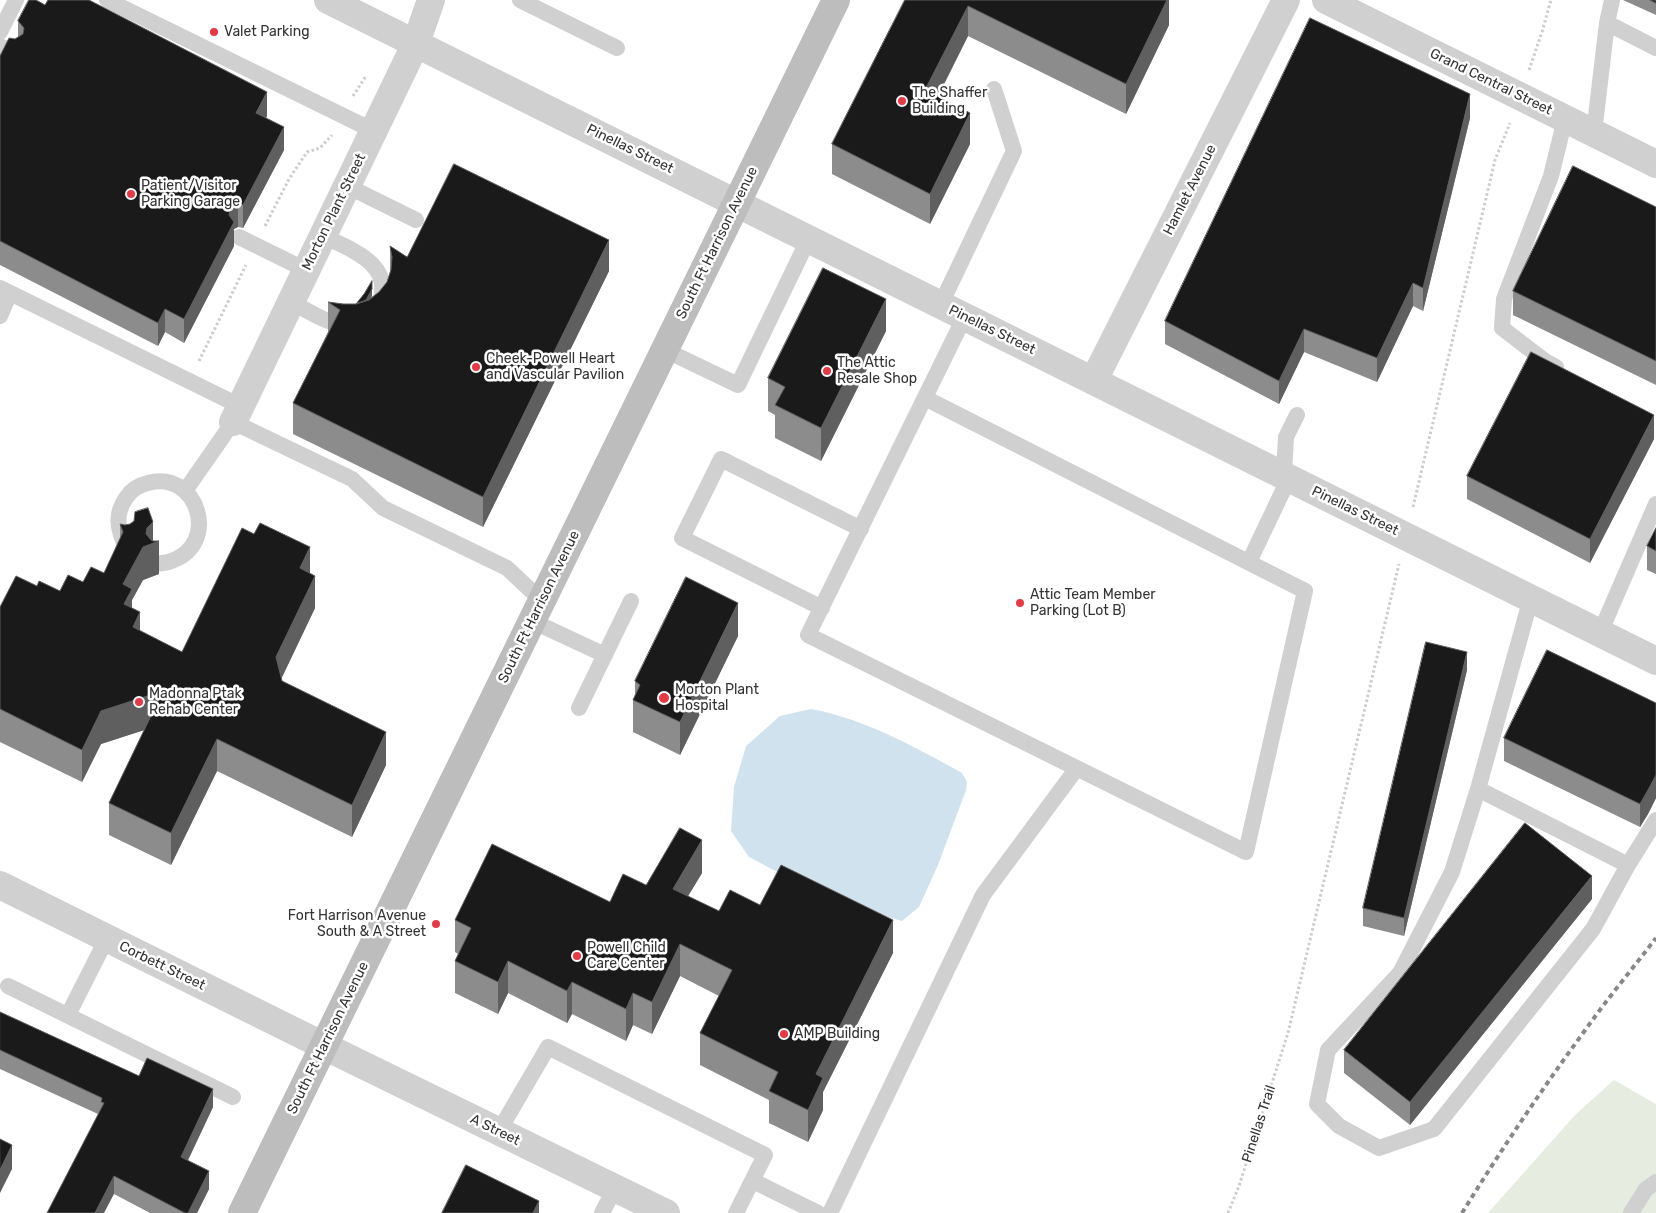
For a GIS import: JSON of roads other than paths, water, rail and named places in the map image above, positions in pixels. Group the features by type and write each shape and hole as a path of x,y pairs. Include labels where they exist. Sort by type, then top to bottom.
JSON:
{"street":[{"name":"Pinellas Street","path":"328,0 1656,660"},
{"name":"Morton Plant Street","path":"236,414 416,43 431,0"},
{"name":"South Ft Harrison Avenue","path":"242,1213 836,0"},
{"name":"Hamlet Avenue","path":"1094,380 1286,0"},
{"name":"Grand Central Street","path":"1326,0 1656,164"},
{"name":"Corbett Street","path":"0,885 324,1046"},
{"name":"A Street","path":"324,1046 666,1213"}],"lane":[{"path":"0,32 16,0"},
{"path":"107,0 374,131"},
{"path":"520,0 617,48"},
{"path":"1594,134 1607,23 1612,0"},
{"path":"1607,23 1656,48"},
{"path":"941,304 1014,151 994,90"},
{"path":"1565,119 1551,176 1504,299 1502,328 1545,361 1570,374"},
{"path":"347,186 416,220"},
{"path":"291,302 343,325 359,324 368,319 384,294 381,280 375,267 365,257 323,236"},
{"path":"239,237 306,270"},
{"path":"665,350 738,385 809,238"},
{"path":"0,316 5,290 236,414 352,479 383,508 507,568 537,611 605,655"},
{"path":"925,398 1305,591 1246,852 808,635 965,316"},
{"path":"185,491 236,414"},
{"path":"1249,562 1287,476 1286,437 1297,415"},
{"path":"822,608 682,538 721,459 860,528"},
{"path":"126,548 120,533 118,519 121,505 129,494 141,485 154,481 168,482 185,491 198,508 200,521 198,534 193,545 183,555 172,561 156,564"},
{"path":"1600,633 1656,504"},
{"path":"1532,598 1478,789 1452,872 1400,973 1328,1050 1317,1104 1339,1126 1379,1148 1434,1129 1593,930 1628,865 1656,820"},
{"path":"579,708 631,601"},
{"path":"830,1213 983,895 1077,768"},
{"path":"1478,789 1628,865"},
{"path":"68,1015 107,938"},
{"path":"8,986 234,1096"},
{"path":"498,1131 548,1046 765,1155 736,1213"},
{"path":"753,1180 818,1213"},
{"path":"1631,1213 1646,1189 1656,1182"},
{"path":"602,1213 615,1188"}],"water":[{"path":"811,709 851,720 889,735 962,773 967,782 966,790 938,865 919,907 902,921 868,911 802,885 749,857 731,831 734,787 746,746 780,716"}],"railway":[{"path":"1462,1213 1554,1074 1603,1006 1656,938"}],"place":[{"name":"Valet Parking","path":"214,32"},
{"name":"The Shaffer Building","path":"902,101"},
{"name":"Patient/Visitor Parking Garage","path":"131,194"},
{"name":"Cheek-Powell Heart and Vascular Pavilion","path":"476,367"},
{"name":"The Attic Resale Shop","path":"827,371"},
{"name":"Attic Team Member Parking (Lot B)","path":"1020,603"},
{"name":"Morton Plant Hospital","path":"664,698"},
{"name":"Madonna Ptak Rehab Center","path":"139,702"},
{"name":"Fort Harrison Avenue South & A Street","path":"436,924"},
{"name":"Powell Child Care Center","path":"577,956"},
{"name":"AMP Building","path":"784,1034"}]}
